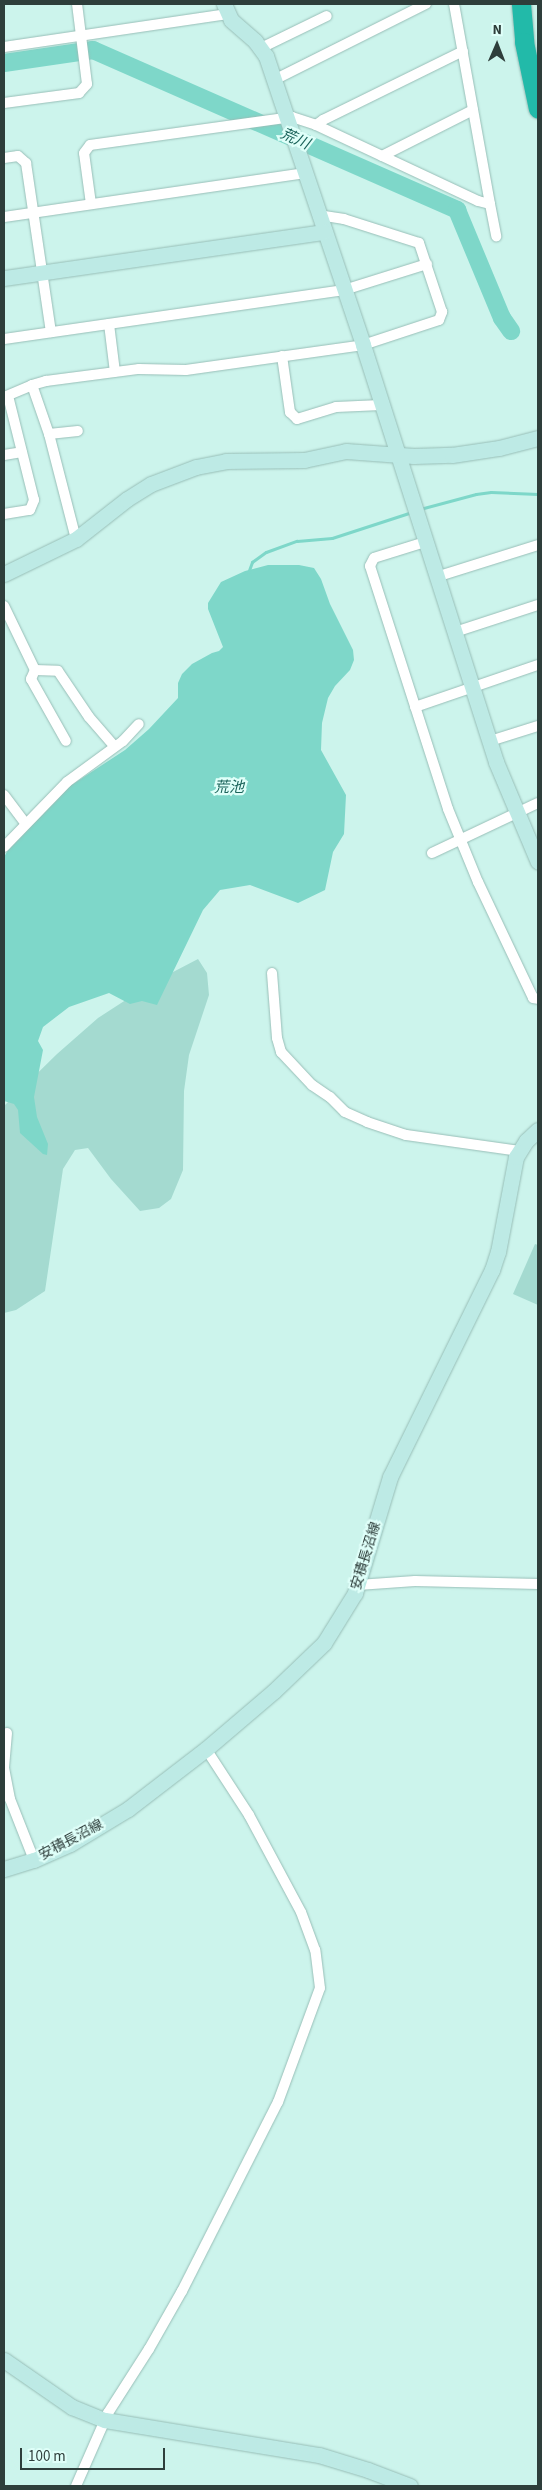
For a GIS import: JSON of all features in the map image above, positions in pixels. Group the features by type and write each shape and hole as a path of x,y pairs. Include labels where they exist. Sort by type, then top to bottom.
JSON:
{"highway":[{"path":"521,4 524,42 538,109"},
{"path":"525,4 538,66"}],"street":[{"path":"4,103 80,92 88,81 77,4"},
{"path":"274,80 426,4"},
{"path":"454,4 496,236"},
{"path":"4,47 226,9 261,48 274,80 363,345 490,742 516,813 538,862"},
{"path":"261,48 327,16"},
{"path":"316,126 323,120 463,51"},
{"path":"382,156 473,110"},
{"path":"91,204 84,153 90,146 286,117 298,118 478,201 490,204"},
{"path":"4,158 18,156 26,163 51,332"},
{"path":"4,217 304,173"},
{"path":"4,514 30,510 34,502 6,397 32,385 148,368 186,370 363,345 439,320 442,312 419,243 344,219 319,215"},
{"path":"4,278 324,232"},
{"path":"4,338 344,290 427,264"},
{"path":"109,324 115,372"},
{"path":"282,356 290,412 297,419 336,407 381,405"},
{"path":"32,385 49,434 76,539"},
{"path":"49,434 78,431"},
{"path":"4,574 76,539 139,491 196,467 226,462 304,460 346,451 424,457 472,453 538,438"},
{"path":"4,455 22,452"},
{"path":"425,542 374,558 370,566 448,809 533,998 538,999"},
{"path":"436,577 538,544"},
{"path":"455,632 538,605"},
{"path":"4,606 35,670 31,679 66,741"},
{"path":"415,707 538,665"},
{"path":"35,670 58,671 89,718 114,746"},
{"path":"4,847 67,782 122,741 139,724"},
{"path":"490,742 538,726"},
{"path":"4,794 26,824"},
{"path":"432,852 538,802"},
{"path":"272,973 276,1038 281,1052 312,1085 330,1097 344,1112 406,1135 520,1151"},
{"name":"安積長沼線","path":"4,1869 34,1860 70,1844 128,1809 206,1749 274,1691 324,1643 348,1607 358,1585 390,1477 492,1270 513,1171 520,1151 538,1130"},
{"path":"358,1585 415,1581 538,1584"},
{"path":"7,1733 4,1768 10,1799 34,1860"},
{"path":"76,2486 105,2420 171,2311 278,2102 320,1988 315,1950 301,1912 249,1815 206,1749"},
{"path":"4,2360 72,2408 105,2420 319,2455 400,2484"}],"shaded area":[{"path":"198,959 207,973 209,995 189,1055 184,1091 183,1170 171,1199 159,1208 140,1211 111,1179 88,1148 75,1150 63,1169 45,1291 16,1310 4,1313 4,1106 57,1054 98,1018 152,983"},
{"path":"535,1244 538,1245 538,1305 513,1294"}],"water":[{"name":"荒池","path":"268,565 299,565 314,568 321,579 330,604 353,650 354,660 350,670 335,686 328,698 322,723 321,750 346,795 344,834 333,852 325,890 298,903 250,885 220,890 203,910 157,1005 142,1001 130,1004 109,993 69,1007 43,1027 38,1041 43,1050 34,1097 37,1117 48,1144 47,1155 43,1154 20,1133 18,1110 14,1104 4,1101 4,857 8,850 70,786 125,750 149,729 178,698 178,683 182,674 192,664 219,651 223,647 208,609 208,603 221,582 245,571"}],"waterway":[{"name":"荒川","path":"4,63 93,50 457,210 502,318 511,331"},
{"path":"420,509 476,494 491,492 538,494"},
{"path":"248,573 252,562 266,552 297,541 332,538 412,512"}]}
